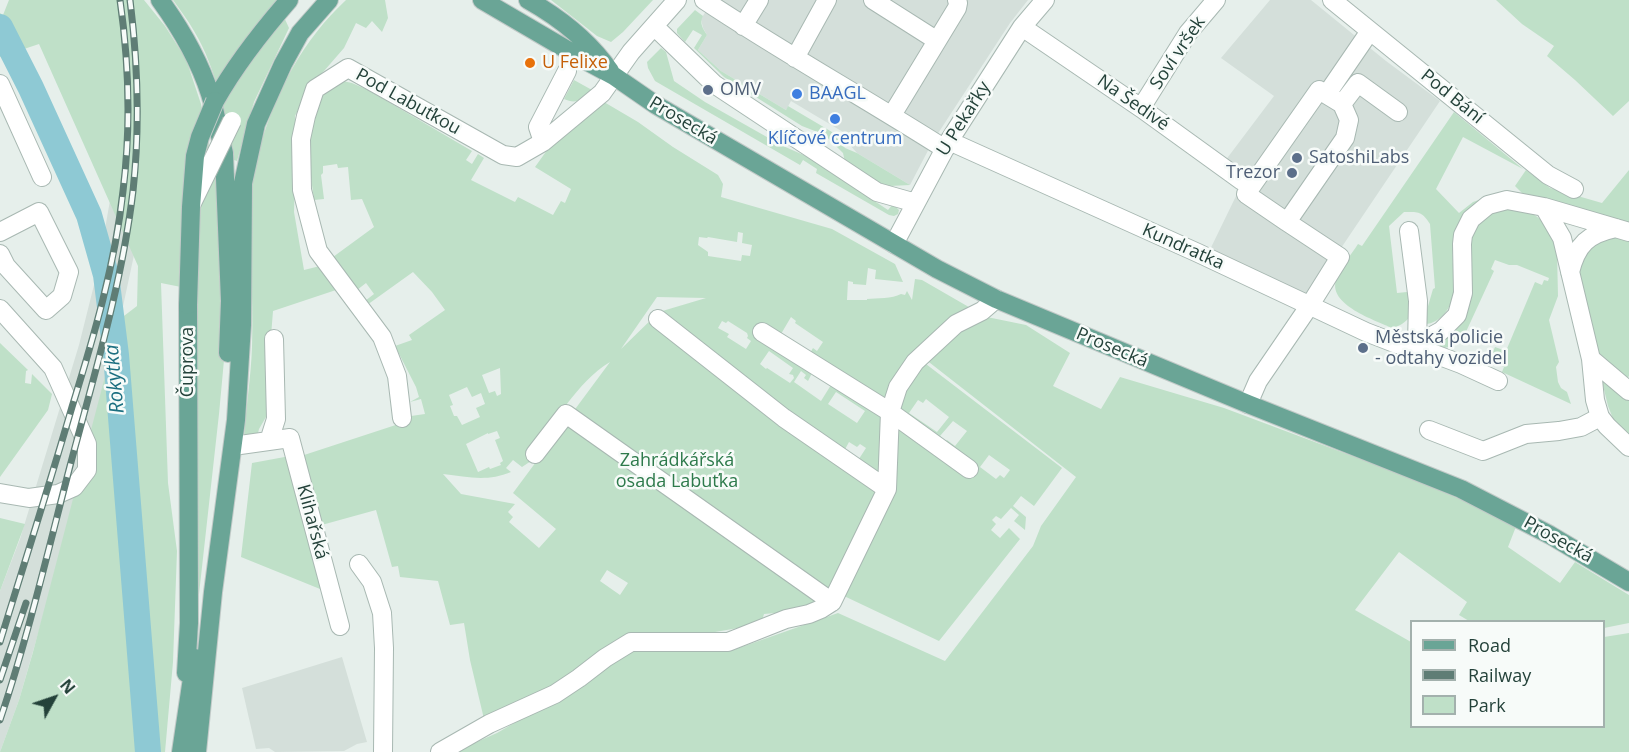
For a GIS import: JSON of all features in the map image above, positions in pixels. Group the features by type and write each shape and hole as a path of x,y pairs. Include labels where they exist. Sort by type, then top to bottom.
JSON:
{"main road":[{"path":"159,0 186,39 211,95 224,154 243,289"},
{"name":"Čuprova","path":"181,752 189,623 188,306 195,156 200,137 229,76 252,43 289,0"},
{"path":"197,752 213,592 237,408 243,289 243,183 256,124 283,64 300,33 329,0"},
{"name":"Prosecká","path":"482,0 614,76 656,105 894,244 996,299 1248,404 1461,489 1550,535 1629,582"},
{"name":"Prosecká","path":"528,0 563,22 596,52 614,76"},
{"name":"Čuprova","path":"181,752 227,407 230,301 224,154"}],"street":[{"name":"Pod Labuťkou","path":"402,418 396,376 381,337 318,251 302,190 301,139 315,89 348,68 503,155 517,157 543,142 602,93 631,52 677,0"},
{"name":"Kundratka","path":"704,0 795,58 947,145 1310,305 1366,332 1397,344 1417,344 1421,349 1498,381"},
{"path":"743,26 759,0"},
{"path":"795,58 827,0"},
{"path":"873,0 936,40"},
{"path":"892,115 957,8 957,0"},
{"name":"U Pekařky","path":"894,244 947,145 1022,27 1045,0"},
{"name":"Soví vršek","path":"1141,108 1188,33 1216,0"},
{"name":"Pod Bání","path":"1332,0 1548,174 1574,189"},
{"path":"654,26 714,84 877,192 916,203"},
{"name":"Na Šedivé","path":"1022,27 1141,108 1242,181"},
{"path":"1331,88 1370,31"},
{"path":"543,142 538,127 567,71"},
{"path":"1342,104 1358,83 1398,112"},
{"path":"0,84 42,177"},
{"path":"1248,404 1258,381 1340,257 1287,222 1246,194 1319,90 1342,104 1349,120 1345,138 1287,222"},
{"path":"191,207 232,122"},
{"path":"1409,231 1418,301 1417,344 1441,331 1457,315 1463,293 1463,235 1471,219 1488,206 1507,200 1544,207 1622,230"},
{"path":"1544,207 1562,238 1591,359 1595,400 1600,417 1629,447"},
{"path":"0,232 39,212 69,272 62,296 46,310 2,264"},
{"path":"1570,272 1574,256 1585,242 1599,232 1622,230"},
{"path":"440,752 489,724 555,694 604,658 631,642 728,642 786,619 815,611 832,602 887,489 890,412 898,387 915,362 956,324 982,311 996,299"},
{"path":"0,309 53,368 87,444 87,470 74,487 58,494 29,498 0,493"},
{"path":"658,318 784,418 887,489"},
{"path":"762,332 890,412 969,469"},
{"path":"269,441 276,419 274,339"},
{"path":"1591,359 1629,391"},
{"path":"535,454 566,414 832,602"},
{"path":"1429,430 1483,451 1526,434 1581,427 1600,417"},
{"name":"Klihařská","path":"233,446 290,438 340,626"},
{"path":"359,564 372,582 382,613 383,752"}],"shaded area":[{"path":"713,0 1028,0 1010,23 933,141 910,185 857,153 842,136 843,132 791,101 786,110 721,71 698,50 707,35 701,19"},
{"path":"1270,0 1311,0 1440,101 1333,260 1299,306 1203,264 1237,194 1248,177 1225,161 1274,96 1221,58"},
{"path":"112,189 134,255 119,325 44,613 19,700 0,752 0,591 20,539 79,345 98,269"},
{"path":"342,657 367,742 344,751 275,752 269,748 256,749 242,688"}],"green space":[{"path":"9,0 144,0 165,26 186,59 201,104 220,203 224,360 199,594 196,594 196,290 161,283 168,483 177,551 173,662 165,752 0,752 33,652 120,319 137,306 138,266 39,44 0,57 0,13 3,15"},
{"path":"173,0 278,0 289,28 254,102 237,161 234,160 209,61 192,27"},
{"path":"346,0 385,0 388,18 382,32 372,21 366,28 356,23 344,48 311,83 295,116 294,212 304,270 320,266 336,290 273,311 270,349 273,405 259,429 257,438 244,437 252,347 250,207 253,172 267,126 283,86 304,49"},
{"path":"551,0 653,0 611,42 597,36"},
{"path":"1496,0 1629,0 1629,101 1613,116 1547,56 1554,46 1522,24"},
{"path":"695,10 703,16 701,24 707,35 698,50 721,71 786,110 788,106 832,132 845,148 910,185 890,186 889,188 877,185 845,162 843,153 829,139 802,126 724,77 694,48 702,35 693,30 685,42 677,33 677,29"},
{"path":"661,48 666,52 674,81 705,102 781,145 808,157 888,210 893,204 899,210 898,214 889,215 816,173 817,169 803,160 800,165 655,81 647,62"},
{"name":"Zahrádkářská osada Labuťka","path":"338,80 368,90 472,151 466,160 472,164 478,154 484,158 471,180 515,202 518,197 553,215 561,201 565,203 571,189 535,167 550,146 604,102 718,175 723,184 721,197 832,229 895,264 903,282 875,279 876,270 868,268 866,285 853,284 848,281 847,300 889,298 905,295 907,291 912,300 915,279 922,280 974,310 922,361 1062,468 1034,506 1021,496 1013,506 1026,517 1025,530 1014,521 1019,515 1011,508 1001,519 996,516 992,520 996,524 991,530 1000,538 1009,528 1020,539 939,641 844,596 809,610 764,614 761,624 698,635 639,636 564,681 484,719 464,623 450,625 438,581 400,577 398,566 392,567 376,510 318,526 298,457 411,420 411,416 425,414 421,399 410,402 419,397 395,346 412,340 409,335 445,310 413,272 367,305 365,301 374,294 366,283 357,290 333,257 374,227 362,199 351,200 348,167 338,168 337,164 323,166 321,175 324,199 314,200 310,170 310,143 316,97","holes":["738,232 743,233 742,243 752,245 750,256 742,255 741,261 708,256 708,252 698,245 699,237 737,242","657,297 706,298 659,312 621,349","791,317 796,321 795,323 823,342 817,351 813,348 810,353 781,334","722,321 726,323 728,321 747,333 747,338 751,341 746,349 727,337 729,334 718,328","769,351 793,368 789,374 794,378 790,383 760,364","610,362 513,493 556,529 539,548 509,522 513,517 508,512 515,504 461,494 443,474 477,478 494,477 511,472 506,468 513,460 522,467 531,461 526,452 576,392","500,368 501,394 497,396 495,391 489,393 482,375","801,371 806,375 804,378 808,381 812,373 831,385 821,401 794,382","467,387 472,397 481,393 485,404 476,408 480,417 462,425 457,416 454,416 450,406 453,405 449,395","836,392 865,411 857,423 828,404","926,399 949,417 937,432 909,413 918,400 923,403","953,421 967,431 955,446 940,436","497,431 500,438 495,440 503,461 501,465 478,472 466,444","849,442 857,447 860,444 866,448 857,462 843,453","989,455 1010,470 1004,478 1000,475 996,479 980,467","607,570 628,583 620,595 600,581"]},
{"path":"574,80 592,90 580,100 564,99"},
{"path":"1454,112 1523,169 1463,137 1436,189 1459,213 1473,202 1496,194 1466,224 1454,240 1453,298 1445,313 1434,322 1425,324 1424,320 1435,288 1430,224 1419,213 1404,212 1389,226 1397,293 1407,292 1412,299 1413,306 1408,319 1392,328 1365,316 1346,304 1335,289 1336,280 1358,244 1362,246"},
{"path":"1526,170 1550,188 1602,203 1629,170 1629,226 1522,193 1515,186"},
{"path":"1506,208 1530,212 1545,223 1553,236 1557,253 1558,296 1549,320 1559,362 1556,367 1558,382 1567,392 1571,404 1502,372 1504,367 1492,361 1495,347 1506,351 1535,282 1542,285 1544,280 1548,281 1549,278 1517,265 1495,260 1491,269 1494,271 1463,337 1445,348 1436,347 1428,341 1451,329 1468,246 1475,228 1488,215"},
{"path":"1618,237 1629,240 1629,376 1621,386 1629,393 1629,440 1614,421 1608,406 1576,274 1576,269 1592,244"},
{"path":"982,316 1026,325 1070,353 1053,386 1101,409 1120,377 1224,408 1411,478 1517,524 1508,547 1560,583 1575,562 1629,595 1629,623 1605,628 1605,620 1467,620 1459,615 1467,602 1399,552 1355,610 1410,641 1410,728 1605,728 1605,637 1629,633 1629,752 454,752 497,733 556,699 632,647 733,650 838,613 945,661 1033,546 1041,526 1076,477 925,359 956,327"},
{"path":"0,343 28,370 25,383 31,384 32,374 52,394 48,410 0,477"},
{"path":"290,456 325,591 241,557 252,463"},
{"path":"0,518 25,524 0,591"}],"waterway":[{"name":"Rokytka","path":"0,27 31,88 89,215 106,275 116,355 148,752"}],"railway":[{"path":"0,642 88,354 115,246 126,167 128,119 127,71 120,0"},
{"path":"0,720 37,594 122,260 133,191 137,143 135,48 130,0"},
{"path":"0,680 26,603"}],"place":[{"name":"U Felixe","path":"530,63"},
{"name":"OMV","path":"708,90"},
{"name":"BAAGL","path":"797,94"},
{"name":"Klíčové centrum","path":"835,119"},
{"name":"SatoshiLabs","path":"1297,158"},
{"name":"Trezor","path":"1292,173"},
{"name":"Městská policie - odtahy vozidel","path":"1363,348"}]}
